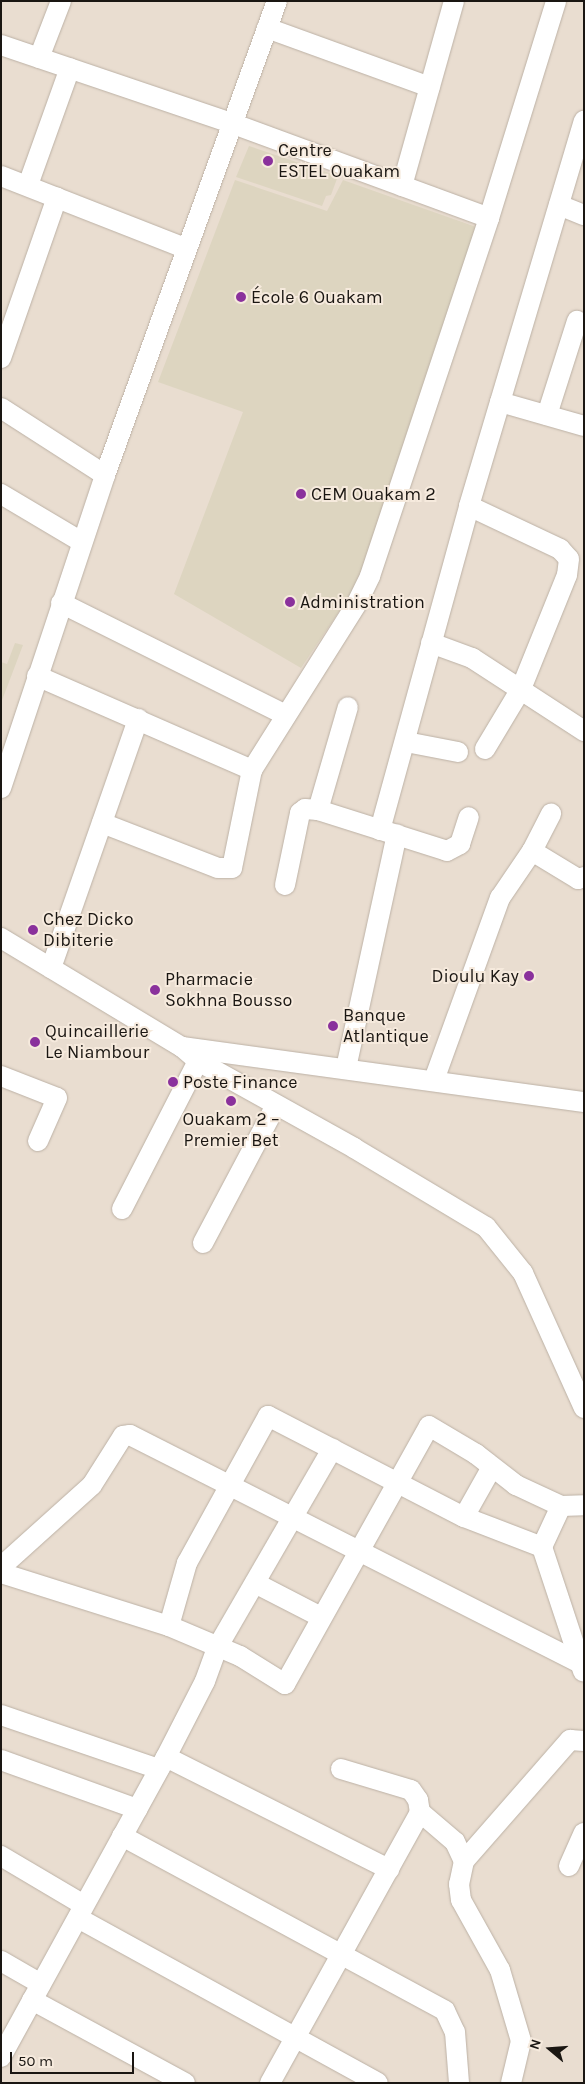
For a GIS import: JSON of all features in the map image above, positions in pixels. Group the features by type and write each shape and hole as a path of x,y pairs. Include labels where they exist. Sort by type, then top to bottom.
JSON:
{"street":[{"path":"40,58 61,1"},
{"path":"1,788 9,733 37,676 185,248 277,1"},
{"path":"402,186 454,1"},
{"path":"102,823 218,868 232,868 252,770 357,603 370,576 490,218 556,1"},
{"path":"267,28 430,87"},
{"path":"1,45 231,123 490,218"},
{"path":"28,185 70,68"},
{"path":"346,1068 406,742 469,506 584,121"},
{"path":"1,176 185,248"},
{"path":"1,358 57,197"},
{"path":"559,204 584,215"},
{"path":"547,415 577,321"},
{"path":"500,402 584,426"},
{"path":"1,408 105,475"},
{"path":"1,494 82,542"},
{"path":"469,506 560,549 569,559 567,576 521,689 486,749"},
{"path":"61,603 286,715"},
{"path":"431,643 472,658 584,731"},
{"path":"37,676 252,770"},
{"path":"318,810 348,706"},
{"path":"51,968 138,719"},
{"path":"406,742 458,752"},
{"path":"285,885 300,812 310,808 448,851 460,844 469,817"},
{"path":"434,1080 500,898 532,851 551,814"},
{"path":"532,851 578,879 584,877"},
{"path":"1,938 182,1047 198,1061 486,1227 523,1273 584,1408"},
{"path":"182,1047 584,1102"},
{"path":"122,1209 198,1061"},
{"path":"1,1076 57,1098 38,1141"},
{"path":"203,1243 276,1105"},
{"path":"170,1626 187,1563 268,1416 464,1517 542,1547"},
{"path":"1,1572 170,1626 218,1646 285,1684 320,1617 429,1426 476,1454 516,1485 561,1506 584,1505"},
{"path":"1,1567 92,1485 123,1436 130,1435 358,1549 582,1668"},
{"path":"1,2057 163,1763 205,1681 218,1646 332,1449"},
{"path":"464,1517 492,1467"},
{"path":"561,1506 542,1547 582,1668"},
{"path":"254,1583 320,1617"},
{"path":"1,1715 163,1763 389,1869"},
{"path":"511,2083 519,2059 520,2041 500,1970 461,1900 459,1884 464,1861 570,1740 584,1741"},
{"path":"1,1760 137,1809"},
{"path":"341,1769 412,1790 420,1812 456,1842 464,1861"},
{"path":"270,2083 420,1812"},
{"path":"569,1866 584,1834"},
{"path":"122,1836 445,2011 455,2032 460,2083"},
{"path":"1,1856 81,1912 295,2037 378,2083"},
{"path":"1,1962 37,1992 185,2083"}],"shaded area":[{"name":"Centre ESTEL Ouakam","path":"249,146 338,176 331,195 326,196 322,206 236,177"},
{"name":"CEM Ouakam 2","path":"235,180 327,211 343,180 476,227 363,576 301,668 174,594 243,412 158,382"},
{"path":"15,643 23,645 1,703 1,662 7,664"}],"place":[{"name":"Centre ESTEL Ouakam","path":"268,161"},
{"name":"École 6 Ouakam","path":"241,297"},
{"name":"CEM Ouakam 2","path":"301,494"},
{"name":"Administration","path":"290,602"},
{"name":"Chez Dicko Dibiterie","path":"33,930"},
{"name":"Dioulu Kay","path":"529,976"},
{"name":"Pharmacie Sokhna Bousso","path":"155,990"},
{"name":"Banque Atlantique","path":"333,1026"},
{"name":"Quincaillerie Le Niambour","path":"35,1042"},
{"name":"Poste Finance","path":"173,1082"},
{"name":"Ouakam 2 – Premier Bet","path":"231,1101"}]}
